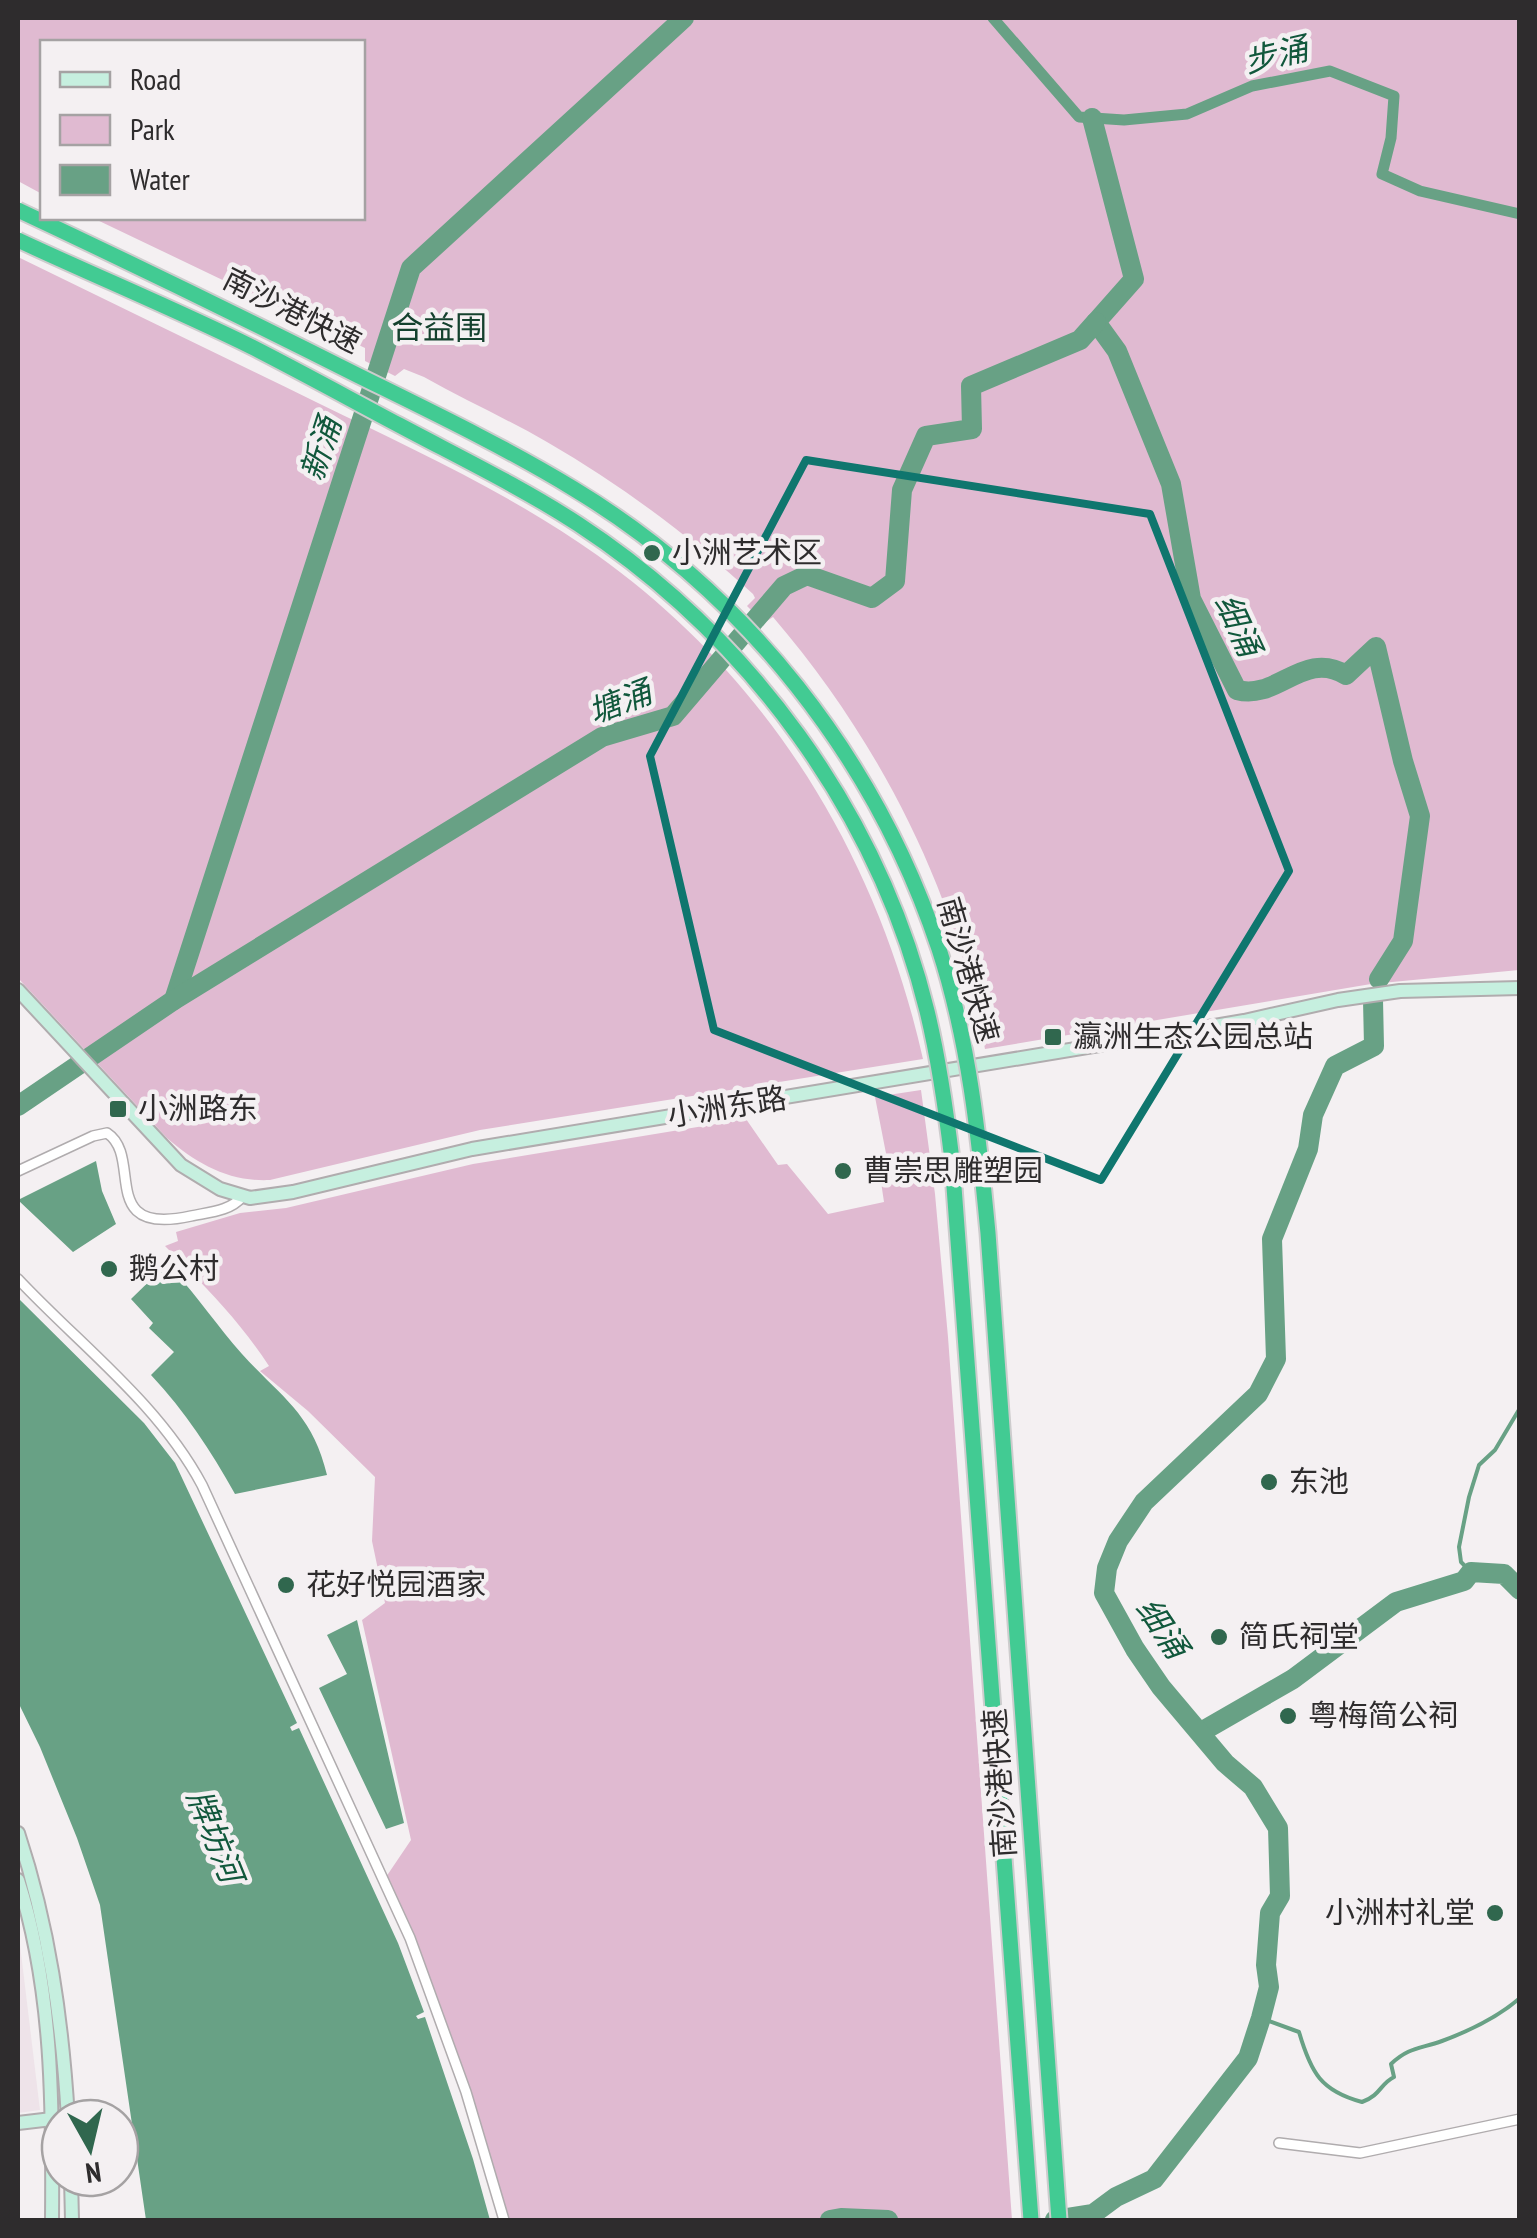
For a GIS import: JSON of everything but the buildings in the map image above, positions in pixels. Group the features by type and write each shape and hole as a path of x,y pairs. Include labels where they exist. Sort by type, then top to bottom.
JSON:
{"highway":[{"name":"南沙港快速","path":"18,210 190,291 498,446 614,515 695,578 762,645 825,722 882,816 915,885 940,953 960,1029 978,1133 1059,2220"},
{"name":"南沙港快速","path":"18,240 251,347 516,488 606,544 682,604 763,689 813,754 872,858 903,934 927,1010 952,1160 1031,2220"}],"main road":[{"name":"小洲东路","path":"242,1197 279,1195 472,1149 1244,1021 1364,996 1436,988 1520,988"},
{"path":"18,990 181,1165 220,1189 242,1197"},
{"path":"18,1833 51,1956 67,2098"},
{"path":"18,1880 36,1955 50,2098"}],"street":[{"path":"18,1171 107,1133 117,1143 132,1200 147,1217 162,1222 206,1213 230,1207 242,1197"},
{"path":"18,1279 154,1414 179,1444 202,1485 410,1938 466,2092 504,2220"},
{"path":"1279,2143 1360,2153 1520,2118"}],"highlighted area":[{"path":"806,460 1150,514 1289,871 1101,1180 714,1030 650,756"}],"shaded area":[{"path":"18,1928 40,2110 18,2113"}],"green space":[{"path":"18,18 1519,18 1519,970 1371,984 985,1049 954,931 907,819 878,765 811,665 773,617 764,623 747,606 755,598 753,594 654,512 547,442 424,377 404,369 395,376 365,361 365,348 97,220 365,220 365,40 40,40 40,193 18,181"},
{"path":"18,257 496,492 597,555 659,604 714,657 764,715 845,842 877,911 903,984 923,1059 480,1130 270,1180 241,1178 214,1170 167,1138 18,978"},
{"path":"921,1090 948,1337 1012,2220 508,2220 455,2046 386,1877 411,1840 362,1620 385,1603 372,1541 375,1477 308,1411 260,1371 269,1366 245,1333 165,1246 178,1241 176,1232 240,1213 286,1208 473,1164 746,1119 778,1165 787,1164 828,1214 884,1202 881,1182 891,1179 875,1097"}],"water":[{"path":"96,1161 102,1191 116,1224 73,1252 18,1200"},
{"path":"167,1264 304,1421 327,1475 235,1494 197,1432 151,1375 174,1352 149,1328 153,1323 131,1299"},
{"name":"牌坊河","path":"18,1298 144,1423 175,1463 297,1723 290,1727 292,1731 299,1728 398,1943 424,2012 416,2016 425,2017 490,2220 146,2220 140,2179 140,2098 128,2098 100,1905 77,1838 18,1702"},
{"path":"357,1620 404,1823 386,1829 319,1688 347,1674 327,1635"}],"waterway":[{"name":"新涌","path":"174,1000 411,268 684,18"},
{"name":"步涌","path":"993,18 1079,117 1124,120 1187,114 1252,86 1330,71 1394,96 1391,138 1382,174 1420,191 1520,214"},
{"name":"细涌","path":"1092,118 1134,279 1096,322 1117,351 1171,484 1191,599 1237,690 1265,689 1317,668 1346,675 1376,647 1420,816 1403,941 1379,979"},
{"name":"塘涌","path":"18,1106 174,1000 602,737 673,716 784,586 807,575 872,598 895,581 902,490 926,436 972,429 971,386 1080,340 1096,322"},
{"name":"细涌","path":"1055,2220 1093,2214 1116,2197 1154,2179 1248,2058 1261,2018 1269,1987 1266,1965 1270,1913 1280,1896 1278,1828 1253,1787 1225,1763 1161,1687 1104,1593 1107,1568 1118,1541 1144,1502 1258,1394 1276,1359 1272,1239 1308,1149 1313,1115 1335,1066 1374,1046 1373,1000"},
{"path":"1471,1572 1461,1562 1459,1547 1469,1497 1479,1465 1495,1450 1520,1408"},
{"path":"1201,1732 1293,1679 1396,1602 1464,1581 1471,1572 1504,1574 1520,1590"},
{"path":"1261,2018 1299,2032 1313,2069 1327,2086 1362,2102 1394,2077 1391,2064 1403,2054 1473,2028 1520,1998"},
{"path":"830,2220 888,2220"}],"place":[{"name":"小洲艺术区","path":"652,553"},
{"name":"瀛洲生态公园总站","path":"1053,1037"},
{"name":"小洲路东","path":"118,1109"},
{"name":"曹崇思雕塑园","path":"843,1171"},
{"name":"鹅公村","path":"109,1269"},
{"name":"东池","path":"1269,1482"},
{"name":"花好悦园酒家","path":"286,1585"},
{"name":"简氏祠堂","path":"1219,1637"},
{"name":"粤梅简公祠","path":"1288,1716"},
{"name":"小洲村礼堂","path":"1495,1913"}],"district":[{"name":"合益围","path":"439,328"}]}
